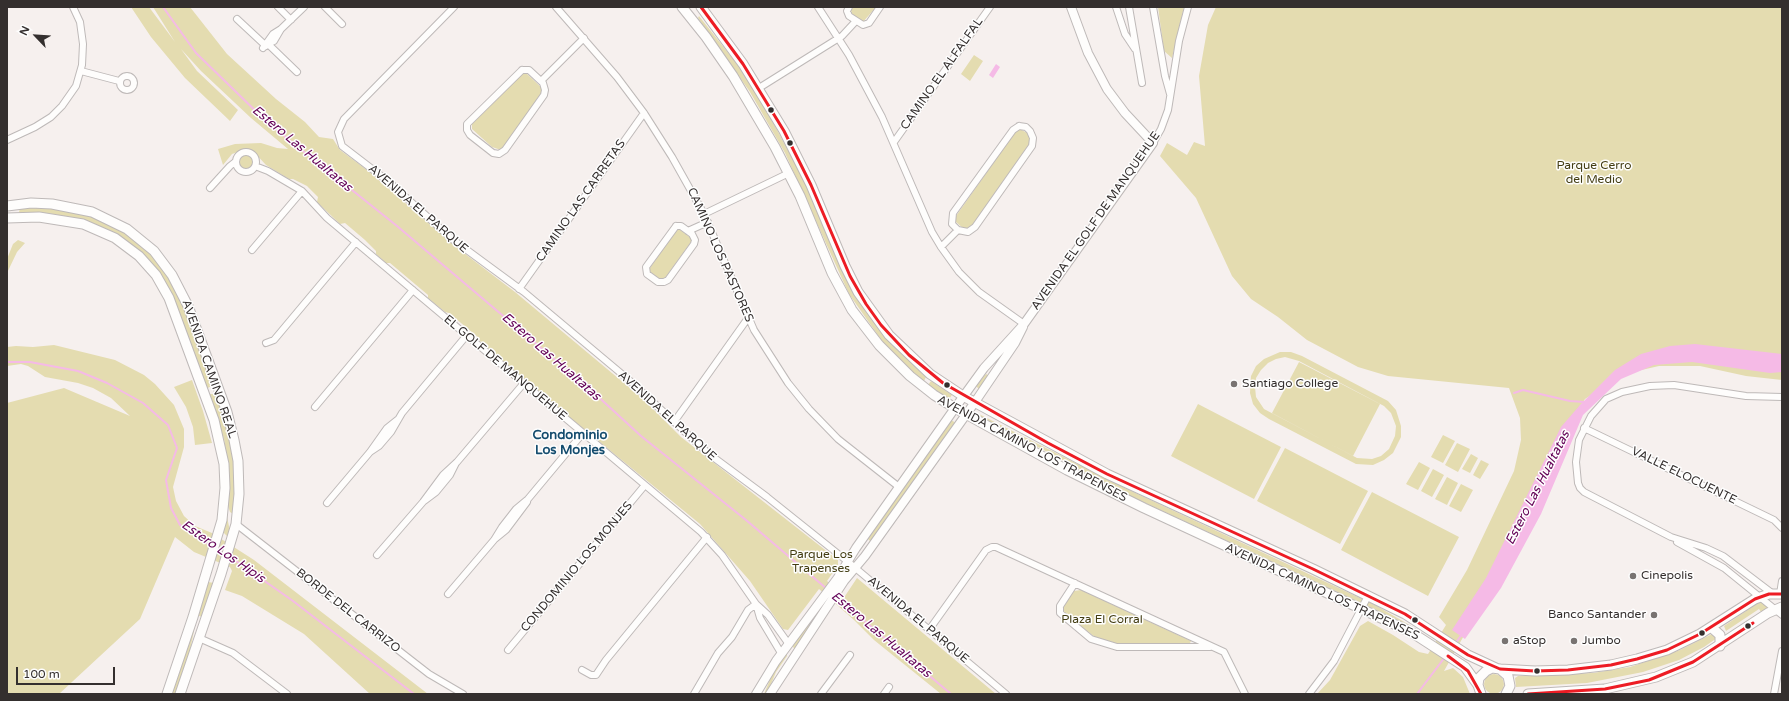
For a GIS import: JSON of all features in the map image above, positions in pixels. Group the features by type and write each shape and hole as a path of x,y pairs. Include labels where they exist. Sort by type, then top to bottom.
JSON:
{"main road":[{"name":"AVENIDA CAMINO LOS TRAPENSES","path":"682,7 739,86 789,173 832,273 852,310 879,345 921,386 966,415 1067,470 1144,508 1404,629 1460,664 1471,674 1480,692"},
{"name":"AVENIDA CAMINO LOS TRAPENSES","path":"704,11 733,48 758,88 804,169 845,266 858,292 889,335 930,374 964,396 1107,474 1405,614 1468,655 1498,669 1561,671 1624,663 1667,650 1712,628 1760,597 1778,594"},
{"path":"692,19 697,14 704,11"},
{"path":"12,218 19,204"},
{"name":"AVENIDA CAMINO REAL","path":"7,206 19,204 52,204 82,209 116,222 143,241 164,263 179,287 188,306 217,385 229,421 236,451 239,482 236,524 221,574 180,694"},
{"name":"AVENIDA CAMINO REAL","path":"12,218 52,218 83,224 109,234 139,256 156,275 169,298 218,431 222,452 224,510 219,533 193,617"},
{"path":"921,386 928,381 930,374"},
{"path":"203,390 210,390 217,385"},
{"path":"224,500 230,517 236,524"},
{"path":"1528,694 1601,690 1634,684 1678,669 1780,611"},
{"path":"167,694 193,617 200,622 202,628"},
{"path":"1712,628 1720,634 1720,646"},
{"path":"1480,692 1479,678 1489,669 1498,669 1506,673 1509,679 1510,686 1506,694"}],"street":[{"path":"7,140 36,127 57,112 72,92 81,71 84,51 80,22 73,7"},
{"path":"278,7 291,20"},
{"path":"266,46 270,37 281,29 304,7"},
{"path":"325,7 342,24"},
{"name":"AVENIDA EL PARQUE","path":"454,7 344,119 338,132 339,140 344,149 389,182 452,239 519,289 642,392 709,454 768,497 1006,694"},
{"name":"CAMINO LOS PASTORES","path":"556,7 617,77 644,113 680,170 708,222 748,318 778,370 808,409 846,446 899,486"},
{"path":"818,7 868,88 941,247 959,272 978,292 1024,324"},
{"path":"849,7 848,15 860,25 867,24 880,7"},
{"name":"CAMINO EL ALFALFAL","path":"894,142 990,7"},
{"path":"1071,7 1088,53 1107,89 1124,113 1153,143"},
{"path":"1116,7 1125,34 1136,51"},
{"path":"1129,7 1142,83"},
{"name":"AVENIDA EL GOLF DE MANQUEHUE","path":"1154,7 1165,76 1170,94"},
{"name":"AVENIDA EL GOLF DE MANQUEHUE","path":"840,581 847,561 899,486 964,396 1009,339 1024,324 1153,143 1166,116 1179,41 1188,7"},
{"path":"237,18 266,46 297,72"},
{"path":"758,88 838,38 855,22"},
{"path":"541,81 584,38"},
{"path":"529,70 541,81 545,87 544,95 504,152 499,154 493,153 468,133 468,122 520,71 529,70"},
{"path":"81,71 120,81"},
{"name":"CAMINO LAS CARRETAS","path":"519,289 644,113"},
{"path":"1019,126 1026,127 1032,135 1034,142 1032,146 973,229 966,232 958,230 951,221 953,213 1013,130 1019,126"},
{"path":"210,188 235,162 238,155 244,152 249,153 255,158 255,166 249,172 242,172 237,168 235,162"},
{"name":"EL GOLF DE MANQUEHUE","path":"255,166 272,173 302,191 320,212 707,538 725,559 756,604 768,615 788,643"},
{"path":"704,214 789,173"},
{"path":"252,250 302,191"},
{"path":"688,231 708,222"},
{"path":"679,226 688,231 694,238 694,244 668,280 661,283 649,276 646,271 647,265 673,228 679,226"},
{"path":"941,247 958,230"},
{"path":"266,343 274,340 356,242"},
{"path":"315,407 413,290"},
{"path":"674,422 748,318"},
{"name":"AVENIDA EL GOLF DE MANQUEHUE","path":"756,694 788,643 823,605 840,581 855,568 966,415 1015,343 1024,324"},
{"path":"327,503 370,452 379,446 391,432 397,420 467,335"},
{"path":"377,555 424,502 443,475 457,462 524,383"},
{"path":"1780,611 1718,564 1671,537 1609,506 1580,488 1577,475 1576,457 1584,428 1600,404 1608,397 1634,389 1650,386 1681,385 1746,396 1782,397"},
{"name":"VALLE ELOCUENTE","path":"1584,428 1774,520 1782,528"},
{"path":"448,594 494,540 503,533 519,514 528,499 583,433"},
{"name":"CONDOMINIO LOS MONJES","path":"508,650 645,485"},
{"path":"1774,520 1782,520"},
{"name":"BORDE DEL CARRIZO","path":"236,524 429,674 463,694"},
{"path":"1671,537 1706,548 1723,556 1778,594 1782,580"},
{"path":"582,670 592,675 596,675 606,660 707,538"},
{"path":"930,630 986,550 992,547 999,548 1212,646 1227,655 1245,694"},
{"path":"1075,583 1060,606 1060,613 1091,639 1116,647 1212,646"},
{"path":"1309,694 1334,661 1368,596"},
{"path":"694,694 716,657 732,637 748,610 756,604"},
{"name":"EL GOLF DE MANQUEHUE","path":"756,604 762,622 781,653"},
{"name":"AVENIDA EL GOLF DE MANQUEHUE","path":"772,693 783,673 816,625 823,605"},
{"path":"199,638 233,653 287,694"},
{"path":"783,673 791,651 788,643"},
{"path":"1774,694 1782,651"},
{"path":"821,694 850,655"},
{"path":"884,694 889,687"}],"green space":[{"name":"Parque Los Trapenses","path":"131,7 149,7 175,42 153,7 190,7 227,54 276,99 305,122 319,137 333,139 340,150 367,170 456,247 515,292 643,399 681,437 838,560 838,565 827,581 845,596 857,578 996,694 941,694 874,640 819,589 788,630 783,629 750,581 700,524 536,390 480,341 479,338 428,298 428,295 390,263 386,263 376,254 376,251 365,240 345,223 340,224 317,202 318,197 307,186 293,179 289,179 266,165 253,151 246,149 232,154 223,165 218,149 235,144 261,143 277,148 288,149 251,118 201,71 181,49 197,71 238,110 230,121 185,78 151,37"},
{"path":"854,7 876,7 863,22 852,15 851,10"},
{"path":"1158,7 1184,7 1172,58 1164,51"},
{"name":"Parque Cerro del Medio","path":"1216,7 1782,7 1782,380 1746,376 1700,366 1659,366 1624,374 1585,399 1577,411 1466,632 1444,671 1453,668 1463,677 1470,694 1317,694 1330,680 1360,626 1368,621 1419,652 1428,654 1446,625 1439,617 1467,570 1514,471 1521,440 1520,418 1509,388 1388,376 1358,367 1307,340 1278,317 1251,299 1232,276 1196,198 1160,156 1167,143 1187,155 1194,142 1205,146 1199,76 1208,25"},
{"path":"699,16 741,69 775,126 804,181 844,274 860,303 891,344 926,377 924,381 907,367 882,341 849,294 785,153 750,92 698,18"},
{"path":"974,55 983,61 970,81 961,74"},
{"path":"522,73 527,74 542,88 541,94 501,150 492,147 472,129 472,124"},
{"path":"1020,129 1027,133 1030,143 971,227 964,229 956,222 956,216 1015,132"},
{"path":"246,154 252,156 254,162 252,168 246,170 240,168 238,162 240,156"},
{"path":"20,208 55,208 93,216 117,227 145,248 165,271 180,298 212,384 211,386 208,388 206,386 174,299 121,237 109,230 82,219 47,213 21,213 19,212"},
{"path":"679,229 691,238 691,242 665,278 660,279 649,273 650,268 676,230"},
{"path":"18,240 25,243 17,252 7,273 7,259 13,244"},
{"path":"54,345 115,360 144,375 155,384 174,405 184,429 184,447 173,487 176,501 184,516 195,526 212,533 254,560 428,694 370,694 304,634 242,596 225,590 232,571 230,567 194,552 175,537 140,619 59,694 7,694 7,403 64,388 130,416 111,398 93,388 78,383 45,377 28,366 21,364 7,366 7,347"},
{"name":"Santiago College","path":"1280,352 1291,352 1302,356 1388,401 1396,410 1401,426 1401,437 1393,453 1384,460 1373,465 1356,464 1260,413 1253,404 1250,393 1251,376 1256,366 1264,359","holes":["1285,357 1299,361 1384,406 1391,413 1396,426 1395,436 1389,449 1381,456 1372,459 1357,458 1264,409 1256,397 1255,387 1256,378 1261,370 1268,363 1276,359"]},
{"name":"Santiago College","path":"1299,362 1380,404 1353,456 1272,413"},
{"path":"987,374 988,377 979,389 976,386"},
{"path":"192,380 212,443 195,445 193,427 186,407 174,387"},
{"path":"931,381 952,395 949,399 928,385"},
{"path":"215,392 229,434 233,452 235,474 233,514 230,512 228,506 227,458 224,439 209,394 213,394"},
{"name":"Santiago College","path":"1198,404 1281,447 1254,499 1171,456"},
{"path":"975,412 1129,490 1375,605 1413,627 1128,495 974,413"},
{"path":"951,420 956,423 873,540 870,541 868,537"},
{"path":"1443,435 1455,441 1443,463 1431,457"},
{"path":"1457,443 1470,449 1458,472 1445,465"},
{"path":"1285,448 1368,491 1340,544 1257,501"},
{"path":"1471,454 1478,458 1470,473 1462,469"},
{"path":"1481,460 1489,464 1480,479 1473,475"},
{"path":"1419,462 1430,468 1418,490 1406,484"},
{"path":"1433,469 1444,475 1432,497 1421,491"},
{"path":"1447,477 1458,483 1447,505 1435,499"},
{"path":"1461,484 1473,490 1461,512 1449,506"},
{"path":"1372,492 1459,537 1428,596 1341,550"},
{"path":"227,517 230,531 228,537 223,532"},
{"path":"208,582 214,583 202,617 197,615"},
{"name":"Plaza El Corral","path":"1081,590 1191,641 1190,643 1115,644 1095,637 1064,613 1063,607 1074,591"},
{"path":"1761,601 1769,608 1761,612 1759,609 1726,631 1724,626"},
{"path":"196,621 188,660 175,694 170,694"},
{"path":"809,623 811,625 795,650 792,645"},
{"path":"1714,633 1717,638 1704,647 1679,660 1643,672 1587,683 1516,687 1515,678 1518,676 1593,673 1630,667 1680,650"},
{"path":"787,653 787,656 776,672 767,694 764,694 774,670"},
{"path":"1494,674 1501,677 1504,684 1501,691 1494,694 1487,691 1484,684 1487,677"}],"water":[{"path":"996,64 1000,67 993,78 989,75"},
{"path":"1695,344 1782,354 1782,372 1770,373 1692,362 1654,365 1621,379 1583,415 1541,514 1501,588 1465,639 1452,630 1486,578 1561,427 1580,405 1615,370 1641,354 1670,346"}],"waterway":[{"name":"Estero Las Hualtatas","path":"163,7 196,53 268,123 397,226 593,392 641,436 746,520 827,589"},
{"name":"Estero Los Hipis","path":"7,362 30,362 78,371 107,383 143,403 168,425 177,448 166,480 171,508 180,525 211,546"},
{"path":"1514,393 1523,390 1570,401 1584,402"},
{"name":"Estero Los Hipis","path":"217,549 225,554"},
{"name":"Estero Los Hipis","path":"229,556 293,601 414,694"},
{"name":"Estero Las Hualtatas","path":"836,597 951,694"},
{"name":"Estero Las Hualtatas","path":"1455,644 1462,634"},
{"name":"Estero Las Hualtatas","path":"1417,694 1445,657"}],"transit line":[{"path":"701,7 743,64 784,131 811,185 850,276 866,304 881,325 909,355 943,383 1048,443 1107,474 1313,569 1405,614 1468,655 1500,669 1535,671 1568,670 1611,665 1637,659 1667,650 1700,634 1755,599 1769,594 1782,594"},
{"path":"1528,694 1605,689 1649,680 1693,662 1753,623"},
{"path":"1448,656 1468,671 1481,694"}],"place":[{"name":"Santiago College","path":"1234,384"},
{"name":"Cinepolis","path":"1633,576"},
{"name":"Banco Santander","path":"1654,615"},
{"name":"aStop","path":"1505,641"},
{"name":"Jumbo","path":"1574,641"}],"district":[{"name":"Condominio Los Monjes","path":"570,444"}]}
